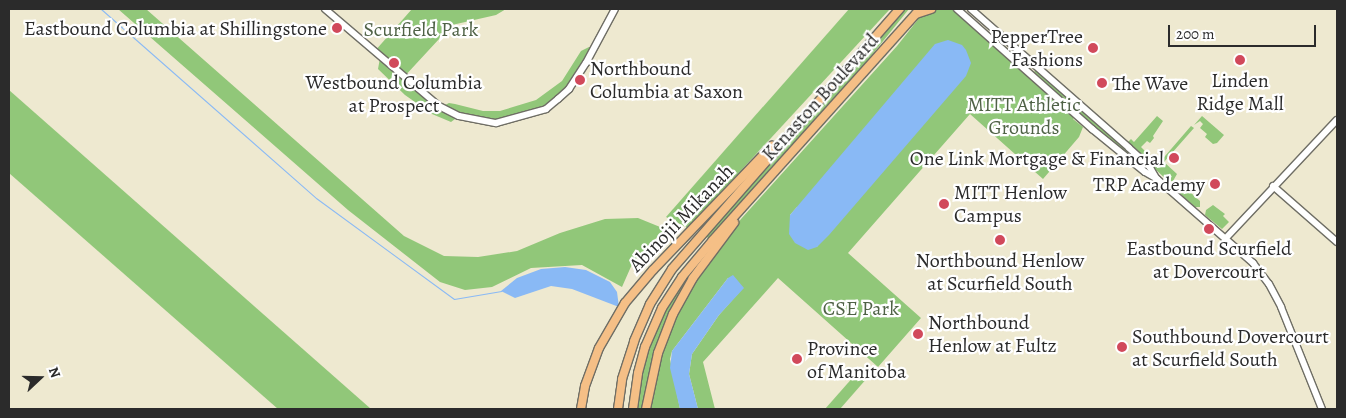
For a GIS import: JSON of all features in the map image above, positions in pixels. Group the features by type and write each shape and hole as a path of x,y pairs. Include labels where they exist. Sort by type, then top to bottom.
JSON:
{"main road":[{"name":"Kenaston Boulevard","path":"843,73 900,9"},
{"path":"917,12 930,9"},
{"name":"Kenaston Boulevard","path":"744,207 917,12"},
{"name":"Abinojii Mikanah","path":"580,409 589,373 599,348 618,314 634,292 832,81 843,73"},
{"path":"618,409 622,379 634,341 650,304 664,281 697,238 843,73"},
{"name":"Abinojii Mikanah","path":"646,409 656,359 673,314 693,278 744,207"},
{"path":"633,409 641,360 665,303 692,264 744,207"}],"street":[{"path":"324,9 439,106 459,116 496,123 546,109 563,94 586,63 615,9"},
{"path":"957,9 1092,129 1145,172 1157,179 1253,263 1269,284 1282,307 1326,409"},
{"path":"971,9 1130,148 1149,166 1157,179"},
{"path":"1226,238 1337,120"},
{"path":"1274,186 1337,242"},
{"path":"1320,398 1322,409"}],"green space":[{"path":"118,9 146,9 404,236 444,256 478,257 517,251 560,233 605,219 638,218 665,229 633,262 622,287 582,265 531,268 492,287 465,290 440,282 348,210"},
{"name":"Scurfield Park","path":"412,9 506,9 496,15 452,25 403,78 439,108 449,103 483,111 500,111 536,100 562,81 581,51 594,47 569,89 546,109 496,123 459,116 451,122 432,114 405,95 378,69 380,58 374,52"},
{"path":"849,9 890,9 688,228 666,217"},
{"path":"905,9 909,9 846,87 712,239 703,236"},
{"path":"931,9 955,9 1032,75 1037,68 1129,148 1157,179 1075,116 1073,119 1083,127 1079,137 1043,179 970,114 848,253 921,318 878,367 778,278 703,362 715,409 698,409 689,374 692,354 719,315 743,288 728,278 672,351 670,359 680,409 649,409 654,380 669,331 691,286 741,219 897,46 920,17","holes":["797,207 818,247 790,215"]},
{"path":"9,90 371,409 278,409 9,173"},
{"path":"1157,116 1163,121 1150,143 1147,141 1141,147 1151,157 1148,162 1128,142 1131,139 1134,142"},
{"path":"1202,116 1224,135 1217,143 1213,144 1205,137 1207,134 1200,128 1203,124 1200,121 1194,125"},
{"path":"1191,126 1194,128 1164,162 1177,174 1173,181 1168,181 1154,168 1154,165 1159,163"},
{"path":"1181,184 1200,201 1200,207 1195,207 1178,192"},
{"path":"1213,205 1225,214 1223,216 1229,222 1222,229 1205,215 1206,210"},
{"path":"702,259 692,273 653,359 643,409 636,409 645,358 656,326 678,287"},
{"path":"862,367 869,374 868,377 840,409 825,409"}],"water":[{"path":"948,40 962,45 966,50 971,63 966,76 817,247 808,250 795,243 789,234 790,215 935,44"},
{"path":"565,267 586,270 610,282 617,292 619,307 572,289 551,286 515,298 501,291 517,278 541,269"},
{"path":"733,275 744,288 719,315 692,354 689,374 698,409 680,409 670,368 672,351 728,278"}],"waterway":[{"path":"101,9 316,198 454,299 501,291"}],"place":[{"name":"Eastbound Columbia at Shillingstone","path":"337,28"},
{"name":"PepperTree Fashions","path":"1093,48"},
{"name":"Linden Ridge Mall","path":"1240,60"},
{"name":"Westbound Columbia at Prospect","path":"394,63"},
{"name":"Northbound Columbia at Saxon","path":"580,80"},
{"name":"The Wave","path":"1102,83"},
{"name":"One Link Mortgage & Financial","path":"1174,158"},
{"name":"TRP Academy","path":"1215,184"},
{"name":"MITT Henlow Campus","path":"944,204"},
{"name":"Eastbound Scurfield at Dovercourt","path":"1209,229"},
{"name":"Northbound Henlow at Scurfield South","path":"1000,240"},
{"name":"Northbound Henlow at Fultz","path":"918,334"},
{"name":"Southbound Dovercourt at Scurfield South","path":"1122,347"},
{"name":"Province of Manitoba","path":"797,359"}],"park label":[{"name":"MITT Athletic Grounds","path":"1024,116"},
{"name":"CSE Park","path":"861,308"}]}
